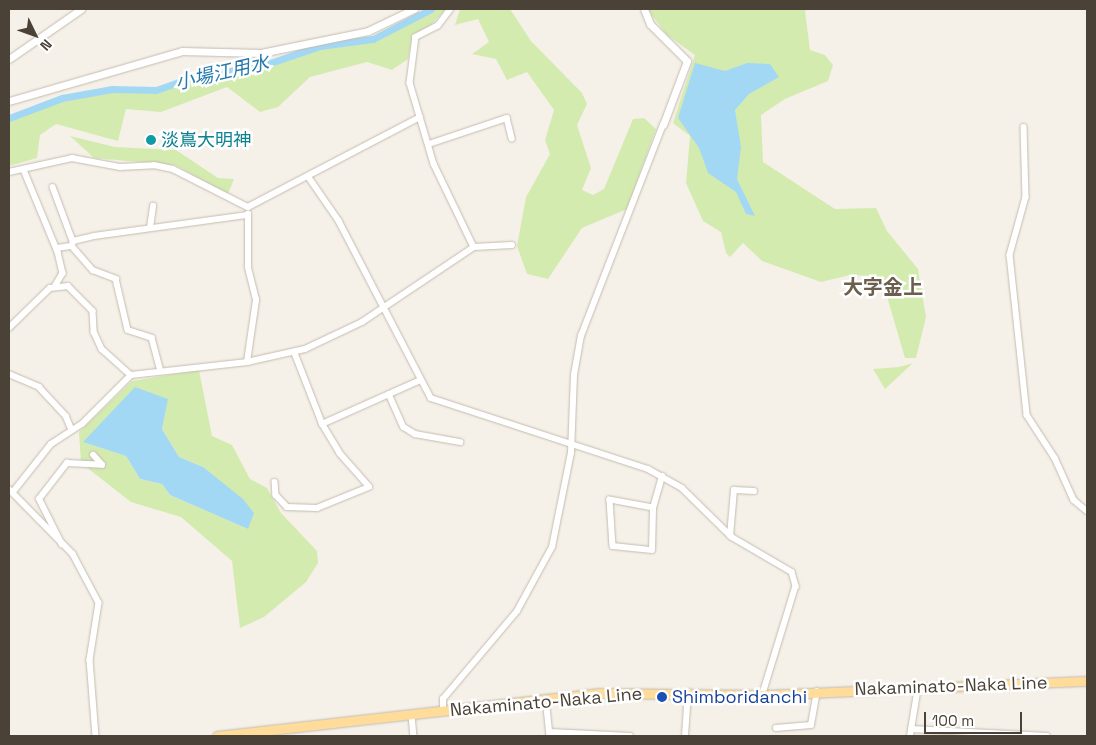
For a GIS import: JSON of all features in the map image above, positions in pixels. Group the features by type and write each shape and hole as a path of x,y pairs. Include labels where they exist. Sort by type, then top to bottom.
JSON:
{"main road":[{"name":"Nakaminato-Naka Line","path":"216,736 260,734 546,698 688,692 762,694 1087,681"}],"street":[{"path":"9,59 81,9"},
{"path":"9,101 182,51 260,53 368,31 414,9"},
{"path":"451,9 438,26 414,43 410,83 428,144 474,247"},
{"path":"444,710 443,699 514,615 547,560 559,524 572,443 574,375 585,324 664,125 687,60 650,24 644,9"},
{"path":"248,207 420,116"},
{"path":"428,144 507,118 512,138"},
{"path":"1024,127 1026,198 1010,255 1027,415 1055,458 1074,500 1087,510"},
{"path":"9,172 72,158 120,167 154,165 173,169 248,207"},
{"path":"9,328 56,285 63,273 57,248 24,170"},
{"path":"308,176 339,220 428,395 444,405 572,443 662,476 682,488 730,536 796,577 762,694"},
{"path":"52,187 72,244 93,270 116,279 128,330 155,342 160,368"},
{"path":"150,228 153,206"},
{"path":"247,362 256,300 248,267 248,207"},
{"path":"57,248 150,228 248,215"},
{"path":"96,736 90,660 99,603 87,575 62,545 10,491 51,444 72,430 131,375 160,368 247,362 294,352 362,322 383,305 474,247 512,245"},
{"path":"56,285 68,286 89,306 98,343 131,375"},
{"path":"275,482 276,495 286,507 317,508 369,487 340,454 322,424 294,352"},
{"path":"9,374 38,387 66,416 72,430"},
{"path":"322,424 421,380"},
{"path":"389,394 404,427 415,434 460,442"},
{"path":"62,545 39,499 67,463 102,465 93,455"},
{"path":"653,508 610,500 613,546 652,550 653,508 662,476"},
{"path":"730,536 734,490 754,491"},
{"path":"910,736 918,687"},
{"path":"685,736 688,692"},
{"path":"776,728 811,725 817,692"},
{"path":"546,698 550,734 630,736"},
{"path":"412,715 414,736"},
{"path":"911,729 1048,736"}],"green space":[{"path":"434,9 446,9 430,26 412,35 408,59 392,70 367,62 310,77 278,107 260,112 227,87 161,112 126,109 118,141 56,124 40,135 37,158 9,166 9,120 62,102 111,92 154,92 259,68 320,48 362,44"},
{"path":"460,9 510,9 531,41 582,93 587,104 577,125 591,168 582,190 593,195 604,189 633,119 644,118 656,129 627,209 582,228 548,279 527,274 517,246 526,197 550,154 545,140 554,110 527,72 507,80 496,59 472,54 489,42 478,19 455,25"},
{"path":"647,9 809,9 805,11 810,50 825,55 833,65 828,81 785,99 761,115 763,162 835,209 876,208 887,231 918,269 926,317 916,358 905,358 885,290 873,276 850,275 821,282 762,261 743,243 730,257 726,253 721,232 703,221 686,183 690,136 673,123 695,55 667,35"},
{"path":"70,136 115,147 176,150 218,178 234,179 228,194 175,165 94,158"},
{"path":"913,363 885,389 873,369 899,367"},
{"path":"199,370 212,436 232,445 250,479 267,488 281,513 317,551 318,563 306,582 264,617 240,628 232,561 181,517 131,502 81,463 79,432 132,381","holes":["167,399 162,429 179,457 203,467 248,529 170,495 162,484 140,479 126,456 84,442"]}],"water":[{"path":"695,63 725,71 747,63 770,64 779,77 749,94 735,110 741,147 737,179 755,216 746,214 736,192 708,173 699,148 678,118"},
{"path":"135,387 168,399 162,429 179,457 203,467 243,499 254,513 248,529 170,495 162,484 140,479 126,456 83,442"}],"waterway":[{"name":"小場江用水","path":"9,118 62,98 112,89 156,90 196,76 258,67 320,46 373,39 431,9"}],"place":[{"name":"淡嶌大明神","path":"151,140"},
{"name":"Shimboridanchi","path":"662,697"}],"district":[{"name":"大字金上","path":"883,287"}]}
